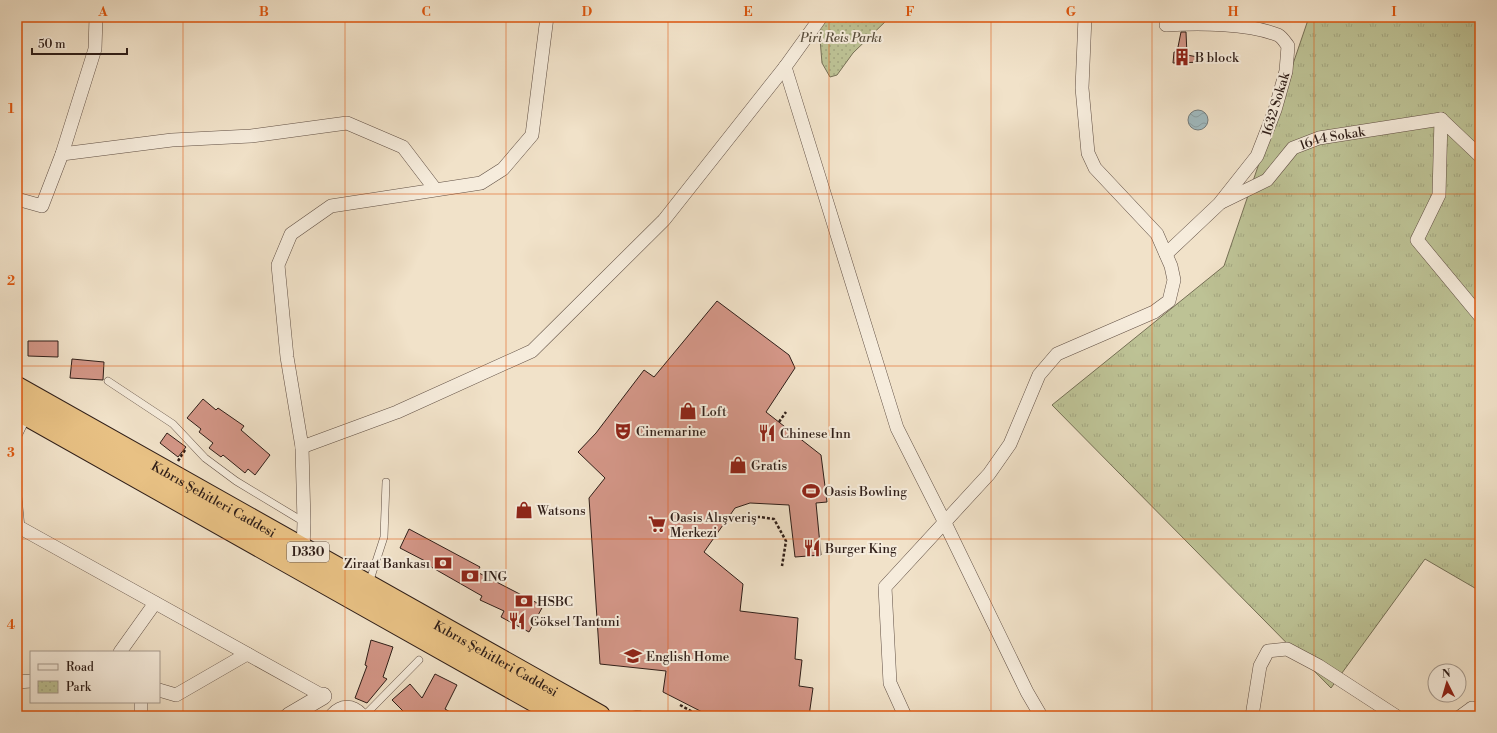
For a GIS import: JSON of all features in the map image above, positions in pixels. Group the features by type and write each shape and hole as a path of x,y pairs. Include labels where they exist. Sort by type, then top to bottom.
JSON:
{"highway":[{"name":"Kıbrıs Şehitleri Caddesi","path":"17,388 599,716"},
{"name":"Kıbrıs Şehitleri Caddesi","path":"23,412 562,716"}],"street":[{"path":"17,199 42,206 62,154 95,49 96,17"},
{"path":"303,550 304,522 302,447 287,357 278,265 291,234 331,206 481,183 503,170 532,135 547,17"},
{"path":"302,447 397,412 532,351 664,220 785,67 822,17"},
{"path":"905,716 890,683 885,587 990,474 1010,444 1039,375 1057,354 1154,312 1169,301 1174,280 1166,254 1157,234 1095,168 1088,153 1082,88 1085,17"},
{"name":"1632 Sokak","path":"1166,26 1192,23 1252,28 1279,35 1288,46 1286,71 1275,110 1257,156 1219,204 1166,254"},
{"path":"785,67 897,428 945,522 1027,692 1041,716"},
{"path":"1441,119 1480,156"},
{"path":"1441,119 1439,195 1417,240 1480,316"},
{"name":"1644 Sokak","path":"1219,204 1267,180 1293,148 1319,138 1441,119"},
{"path":"62,154 172,140 251,136 347,123 403,146 435,189"},
{"path":"19,527 323,696 354,715"},
{"path":"121,651 155,603"},
{"path":"1252,716 1260,666 1268,651 1287,649 1319,666 1396,716"},
{"path":"160,690 176,695 247,654"},
{"path":"17,682 30,681"},
{"path":"289,716 323,696"},
{"path":"323,696 328,716"},
{"path":"140,703 141,716"},
{"path":"1461,716 1472,708"}],"lane":[{"path":"108,381 173,424 205,458 236,481 304,522"},
{"path":"17,438 23,412"},
{"path":"368,586 384,537 386,482"},
{"path":"17,486 19,527"},
{"path":"354,715 419,660"},
{"path":"627,716 639,714 643,716"}],"path":[{"path":"779,422 786,412"},
{"path":"176,463 190,442"},
{"path":"737,517 760,517 774,519 786,541 782,566"},
{"path":"680,705 700,716"}],"green space":[{"name":"Piri Reis Parkı","path":"829,17 890,17 853,53 837,75 830,77 822,63 819,27"},
{"path":"1309,17 1480,17 1480,591 1425,559 1331,688 1052,405 1224,266"}],"water":[{"path":"1194,110 1202,110 1208,116 1208,124 1202,130 1194,130 1188,124 1188,116"}],"building":[{"path":"1181,32 1186,32 1187,55 1203,58 1203,62 1173,63 1174,52 1177,52"},
{"name":"Oasis Alışveriş Merkezi","path":"717,301 789,355 795,368 766,412 821,455 827,502 816,503 821,555 795,557 789,505 750,503 735,508 704,552 743,584 740,611 798,618 795,659 802,660 799,686 813,688 809,716 710,716 663,692 666,671 600,664 589,498 605,478 578,452 596,433 644,370 654,377"},
{"path":"28,341 58,341 58,357 28,356"},
{"path":"72,359 104,362 103,380 70,378"},
{"path":"203,399 216,410 218,408 244,426 241,430 270,455 255,475 248,469 245,473 223,455 221,457 209,448 213,443 199,432 201,429 187,418"},
{"path":"167,433 186,447 178,457 160,443"},
{"path":"409,529 480,567 477,572 543,606 529,632 501,617 504,611 480,600 482,596 426,564 427,562 400,548"},
{"path":"371,640 393,647 383,677 387,679 367,703 355,698 367,666 365,665"},
{"path":"435,674 457,685 445,709 457,716 402,716 404,712 392,700 410,684 422,698"}],"place":[{"name":"B block","path":"1182,57"},
{"name":"Loft","path":"688,411"},
{"name":"Cinemarine","path":"623,431"},
{"name":"Chinese Inn","path":"767,433"},
{"name":"Gratis","path":"738,465"},
{"name":"Oasis Bowling","path":"811,491"},
{"name":"Watsons","path":"524,510"},
{"name":"Oasis Alışveriş Merkezi","path":"657,524"},
{"name":"Burger King","path":"812,548"},
{"name":"Ziraat Bankası","path":"443,563"},
{"name":"ING","path":"470,576"},
{"name":"HSBC","path":"524,601"},
{"name":"Göksel Tantuni","path":"517,621"},
{"name":"English Home","path":"633,656"}]}
